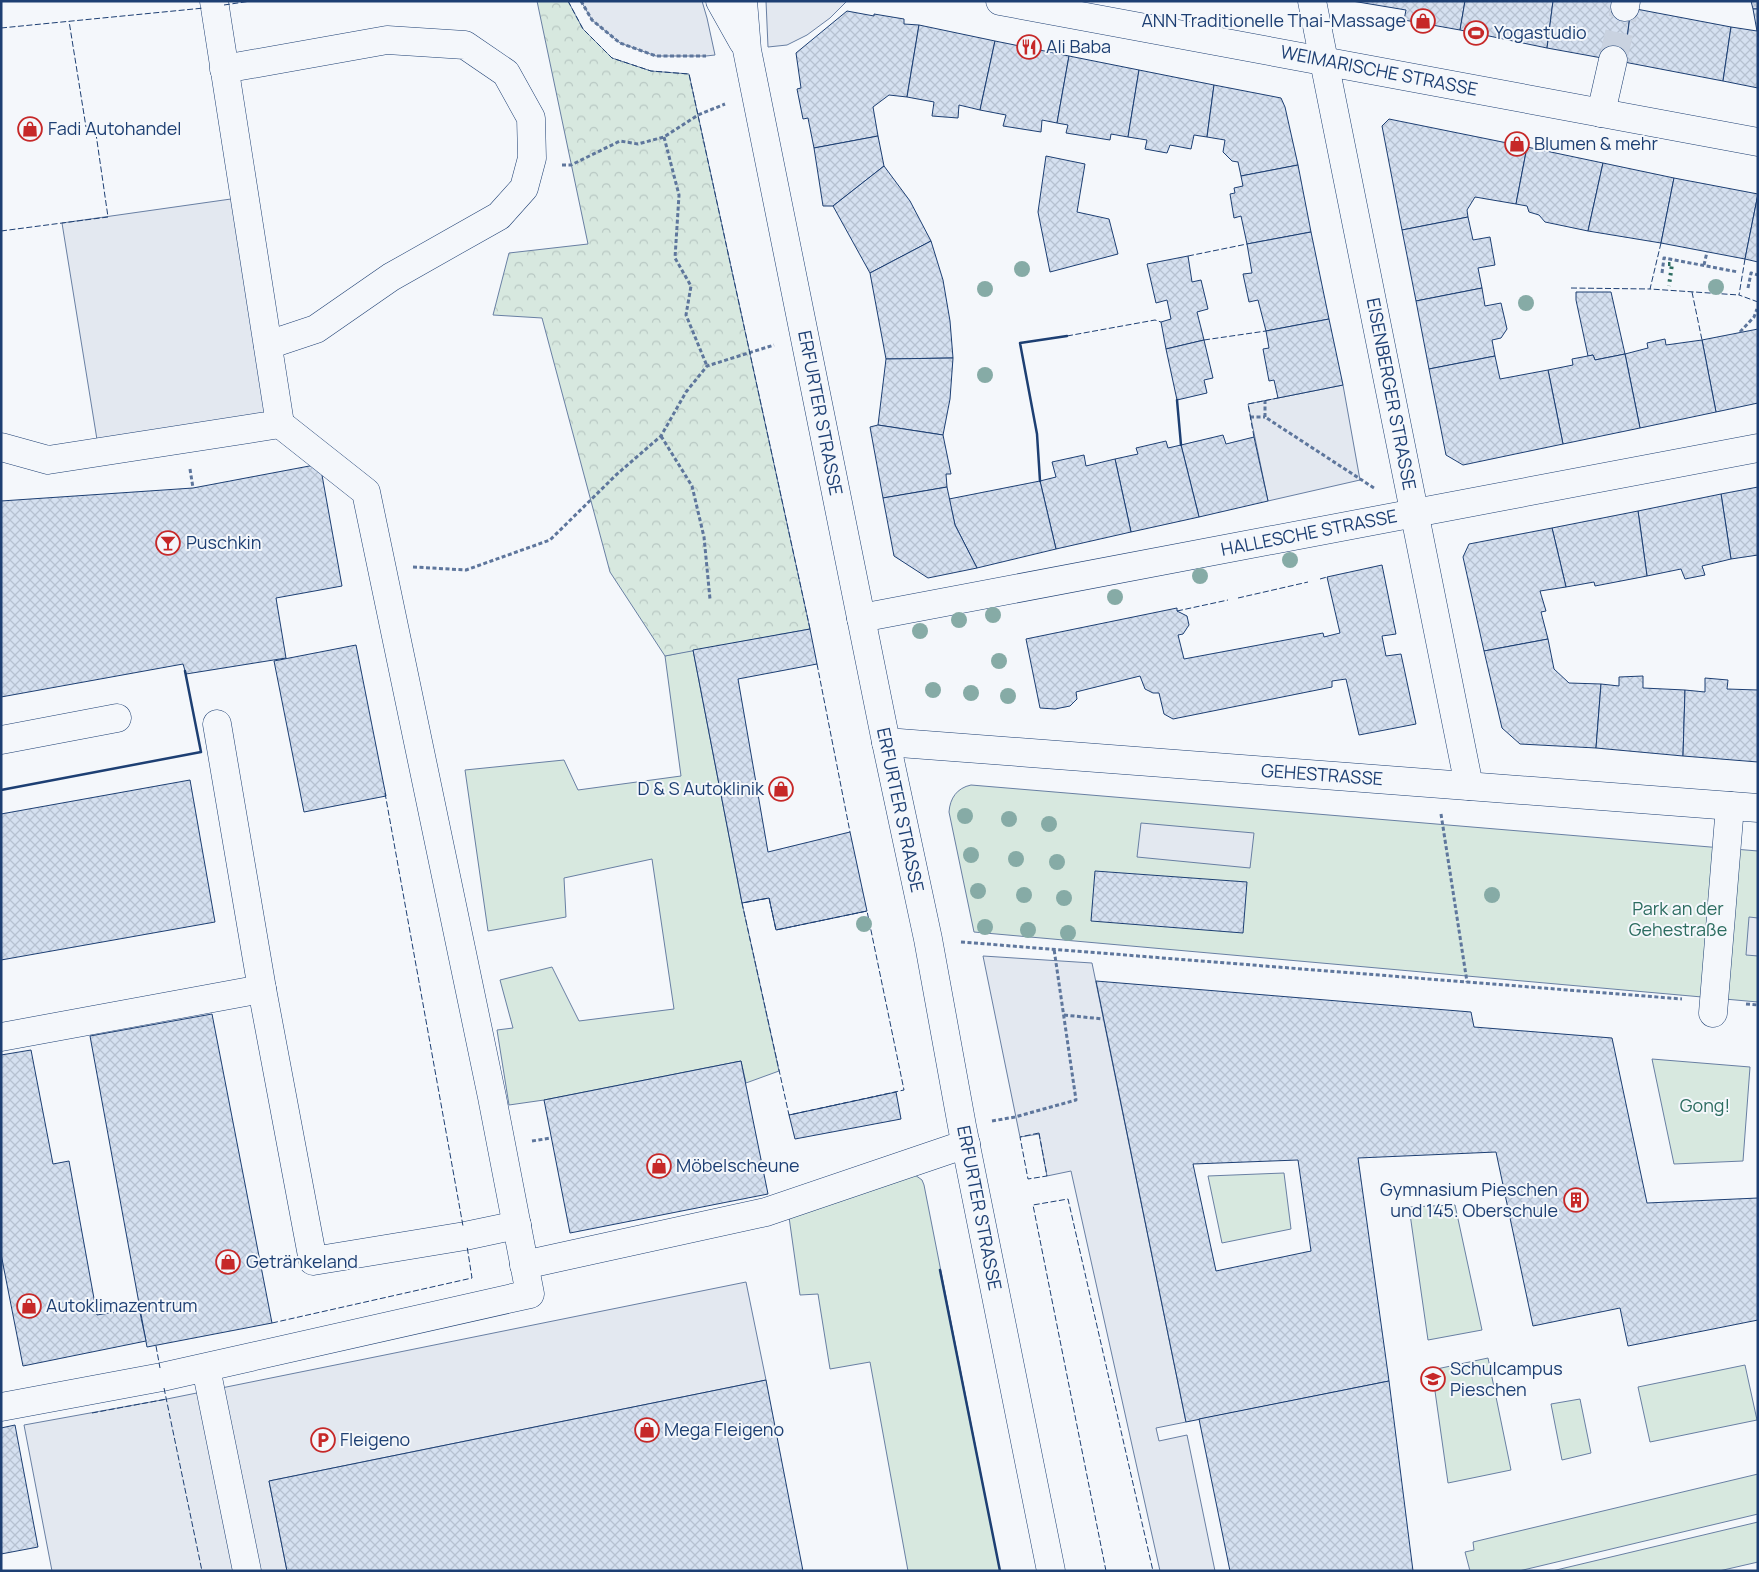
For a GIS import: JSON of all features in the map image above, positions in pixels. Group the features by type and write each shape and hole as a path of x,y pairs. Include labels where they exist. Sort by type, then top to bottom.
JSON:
{"street":[{"path":"2,1405 206,1368 530,1294 366,492 280,424 214,1"},
{"name":"ERFURTER STRASSE","path":"720,1 747,50"},
{"name":"ERFURTER STRASSE","path":"743,1 747,50 886,742 928,939 964,1135 1051,1571"},
{"name":"WEIMARISCHE STRASSE","path":"1000,1 1758,142"},
{"name":"EISENBERGER STRASSE","path":"1312,1 1469,786"},
{"path":"224,69 387,40 465,45 506,73 531,118 532,158 524,188 499,216 391,277 316,329 268,345"},
{"path":"1601,113 1613,60"},
{"path":"1,447 48,460 280,424"},
{"name":"HALLESCHE STRASSE","path":"861,618 1758,448"},
{"path":"1,740 117,718"},
{"path":"217,724 262,988 313,1261 465,1236 517,1225"},
{"name":"GEHESTRASSE","path":"886,742 1758,808"},
{"path":"1714,1007 1730,806"},
{"path":"1,1037 262,988"},
{"path":"524,1265 766,1212 964,1135"},
{"path":"206,1368 247,1571"}],"path":[{"path":"581,1 592,20 620,43 656,56 706,56"},
{"path":"529,168 571,165 620,141 638,144 664,137 698,114 756,91"},
{"path":"664,137 678,195 676,258 691,286 686,315 707,366"},
{"path":"1704,265 1706,252"},
{"path":"1662,273 1664,258 1738,272"},
{"path":"1748,288 1751,273 1758,275"},
{"path":"1740,332 1754,317 1757,309"},
{"path":"382,566 466,570 550,540 616,475 661,436 686,392 707,366 804,335"},
{"path":"1265,400 1265,417"},
{"path":"1250,417 1265,417 1360,480 1415,513"},
{"path":"661,436 692,486 704,536 710,599"},
{"path":"1436,784 1467,982"},
{"path":"928,939 1467,982 1714,1007 1758,1005"},
{"path":"964,1135 1015,1117 1076,1100 1054,949"},
{"path":"1064,1015 1103,1019"}],"green space":[{"path":"537,1 568,1 583,29 612,58 651,71 689,74 810,629 665,656 610,572 542,318 493,315 509,253 588,244"},
{"path":"693,650 742,903 779,1071 746,1083 741,1061 544,1100 509,1105 497,1030 513,1028 500,980 552,967 579,1021 674,1009 652,859 564,878 566,917 488,931 465,770 564,760 578,790 681,776 665,656"},
{"name":"Park an der Gehestraße","path":"966,786 1758,851 1758,1002 974,932 949,812 955,794"},
{"name":"Gong!","path":"1652,1059 1750,1067 1743,1161 1674,1164"},
{"path":"1284,1173 1291,1229 1222,1243 1208,1176"},
{"path":"915,1175 922,1180 924,1185 1000,1571 908,1571 870,1362 830,1369 818,1294 800,1295 789,1217"},
{"path":"1455,1205 1482,1330 1428,1340 1409,1207"},
{"path":"1488,1358 1511,1470 1448,1483 1432,1370"},
{"path":"1745,1365 1757,1420 1650,1442 1638,1387"},
{"path":"1580,1399 1591,1453 1562,1460 1551,1404"},
{"path":"1758,1474 1758,1514 1519,1571 1470,1571 1465,1552 1474,1550 1473,1542"},
{"path":"1758,1522 1758,1562 1719,1571 1552,1571"}],"shaded area":[{"path":"581,1 702,1 715,55 656,56 620,43 592,20"},
{"path":"766,1 847,1 830,18 807,35 787,45 768,47"},
{"path":"245,197 280,424 99,452 62,223"},
{"path":"1343,385 1360,480 1268,501 1248,404"},
{"path":"1141,823 1254,833 1250,868 1137,857"},
{"path":"1749,917 1758,918 1758,956 1746,955"},
{"path":"983,956 1092,963 1186,1422 1156,1428 1159,1441 1187,1435 1215,1571 1160,1571 1071,1171 1047,1176 1039,1134 1020,1137"},
{"name":"Fleigeno","path":"746,1282 766,1380 269,1481 287,1571 52,1571 24,1425 167,1399"}],"building":[{"path":"1352,1 1465,1 1460,30 1404,20 1406,10"},
{"path":"1465,1 1553,1 1547,48 1460,30"},
{"path":"1553,1 1615,1 1631,8 1624,62 1547,48"},
{"path":"1751,1 1758,1 1758,9 1753,9"},
{"path":"1631,8 1731,27 1723,81 1624,62"},
{"path":"1753,9 1758,9 1758,88 1723,81 1731,27 1757,31"},
{"path":"847,11 904,19 904,24 919,25 907,97 889,95 873,107 878,136 814,148 808,118 803,119 797,89 801,88 796,53"},
{"path":"919,25 995,41 980,110 959,105 958,118 932,116 934,102 907,97"},
{"path":"995,41 1069,56 1057,123 1042,120 1041,132 1003,126 1006,115 980,110"},
{"path":"1069,56 1139,70 1128,137 1111,134 1110,140 1066,133 1068,125 1057,123"},
{"path":"1139,70 1214,85 1207,137 1194,135 1191,149 1170,145 1167,153 1145,149 1147,140 1128,137"},
{"path":"1214,85 1281,98 1285,107 1298,165 1241,176 1238,162 1232,161 1223,152 1225,140 1207,137"},
{"path":"1389,119 1527,147 1516,204 1475,197 1467,210 1468,217 1402,230 1382,126"},
{"path":"878,136 884,166 833,206 823,206 814,148"},
{"path":"1527,147 1603,163 1588,231 1545,222 1539,215 1529,212 1527,206 1516,204"},
{"path":"1046,156 1085,164 1077,212 1109,219 1118,254 1050,272 1038,212"},
{"path":"1603,163 1674,178 1661,243 1588,231"},
{"path":"1298,165 1311,232 1247,244 1241,216 1234,218 1230,194 1235,193 1234,188 1243,186 1241,176"},
{"path":"884,166 910,201 931,241 870,273 833,206"},
{"path":"1674,178 1758,194 1745,259 1661,243"},
{"path":"1758,194 1758,262 1745,259"},
{"path":"1468,217 1473,240 1490,237 1495,265 1478,268 1482,288 1416,301 1402,230"},
{"path":"1311,232 1329,319 1266,331 1258,300 1249,302 1243,274 1252,273 1247,244"},
{"path":"931,241 943,280 950,321 953,358 886,359 870,273"},
{"path":"1188,256 1192,282 1201,280 1208,309 1197,312 1204,340 1166,349 1161,322 1171,319 1167,300 1156,303 1147,264"},
{"path":"1482,288 1485,306 1501,303 1507,329 1501,338 1492,340 1495,356 1429,369 1416,301"},
{"path":"1576,292 1611,292 1625,354 1595,360 1593,355 1588,356"},
{"path":"1329,319 1343,385 1278,398 1274,380 1269,381 1263,349 1269,348 1266,331"},
{"path":"1758,329 1758,403 1716,412 1702,340"},
{"path":"1665,339 1666,345 1702,340 1716,412 1640,428 1625,354 1648,348 1647,343"},
{"path":"1204,340 1213,378 1204,380 1207,393 1177,400 1166,349"},
{"path":"1625,354 1640,428 1563,444 1548,370 1573,365 1572,359 1593,355 1595,360"},
{"path":"1495,356 1500,379 1548,370 1563,444 1463,465 1446,455 1429,369"},
{"path":"953,358 950,399 943,435 878,425 886,359"},
{"path":"878,425 943,435 951,474 946,474 947,487 883,498 870,427"},
{"path":"1223,435 1226,444 1254,437 1268,501 1199,517 1181,445"},
{"path":"1166,441 1168,448 1181,445 1199,517 1131,532 1115,459 1138,454 1136,448"},
{"path":"1084,455 1086,466 1115,459 1131,532 1056,549 1040,481 1056,477 1052,462"},
{"name":"Puschkin","path":"320,464 342,586 276,598 286,658 186,674 183,664 1,697 1,501 193,488"},
{"path":"1040,481 1056,549 977,568 955,525 949,499"},
{"path":"947,487 955,525 977,568 928,578 894,556 883,498"},
{"path":"1758,487 1758,555 1731,559 1721,494"},
{"path":"1721,494 1731,559 1702,566 1705,575 1685,579 1681,569 1647,576 1638,511"},
{"path":"1638,511 1647,576 1595,586 1594,582 1566,587 1552,528"},
{"path":"1552,528 1566,587 1540,591 1546,611 1541,612 1548,639 1484,651 1463,557 1469,544"},
{"path":"1382,565 1396,634 1382,636 1386,656 1401,654 1416,724 1359,735 1346,679 1332,681 1332,687 1173,719 1164,714 1159,693 1153,693 1145,689 1140,676 1076,692 1077,699 1070,706 1055,709 1040,708 1026,639 1177,608 1177,611 1187,616 1189,625 1183,634 1178,635 1184,659 1323,633 1324,637 1340,633 1327,577"},
{"path":"810,629 817,664 738,679 768,852 850,832 867,911 776,930 769,898 742,903 693,650"},
{"path":"1548,639 1554,669 1569,683 1601,684 1596,748 1520,744 1502,728 1484,651"},
{"path":"356,645 386,796 304,812 274,661"},
{"path":"1643,676 1643,688 1685,690 1683,756 1596,748 1601,684 1619,686 1619,677"},
{"path":"1705,678 1728,680 1727,689 1758,690 1758,762 1683,756 1685,690 1705,692"},
{"path":"190,780 215,922 1,960 1,814"},
{"path":"1095,871 1247,882 1243,933 1091,921"},
{"name":"Gymnasium Pieschen und 145. Oberschule","path":"1096,981 1471,1012 1474,1027 1612,1038 1647,1203 1758,1198 1758,1320 1628,1346 1620,1308 1533,1326 1496,1152 1358,1158 1389,1381 1186,1422","holes":["1298,1160 1311,1251 1216,1271 1193,1164"]},
{"path":"212,1014 272,1323 147,1347 90,1036"},
{"path":"31,1050 53,1164 69,1161 97,1315 139,1308 146,1341 23,1366 1,1254 1,1055"},
{"name":"Möbelscheune","path":"741,1061 768,1194 570,1233 544,1100"},
{"path":"896,1092 901,1119 795,1139 789,1115"},
{"name":"Mega Fleigeno","path":"766,1380 803,1571 287,1571 269,1481"},
{"path":"1389,1381 1413,1571 1230,1571 1199,1419"},
{"path":"15,1425 38,1547 1,1554 1,1428"}],"tunnel":[{"path":"1613,60 1625,7"}],"hedge":[{"path":"1668,264 1672,264 1669,286"}],"fence":[{"path":"224,5 251,1"},
{"path":"568,1 583,29 612,58 651,71 689,74 810,629"},
{"path":"1,28 204,8"},
{"path":"1,231 108,217 95,127 86,127 69,21"},
{"path":"1661,243 1650,289 1739,295"},
{"path":"1188,256 1247,244"},
{"path":"1745,259 1739,295 1758,302"},
{"path":"1571,288 1650,289"},
{"path":"1692,292 1702,340"},
{"path":"1067,336 1155,320 1161,322"},
{"path":"1204,340 1266,331"},
{"path":"1,355 1,364"},
{"path":"1254,437 1248,404 1278,398"},
{"path":"1320,579 1327,577"},
{"path":"1238,598 1308,582"},
{"path":"1177,611 1228,600"},
{"path":"817,664 850,832"},
{"path":"385,793 463,1226"},
{"path":"769,898 776,930 867,911 904,1090 789,1115 742,903 769,898"},
{"path":"1039,1133 1047,1176 1028,1179 1020,1137 1039,1133"},
{"path":"1106,1571 1033,1205 1068,1199 1153,1571"},
{"path":"272,1323 472,1278 467,1246"},
{"path":"156,1346 160,1368"},
{"path":"164,1388 202,1571"},
{"path":"92,1413 167,1399"}],"wall":[{"path":"1040,481 1037,434 1020,343 1067,336"},
{"path":"1177,400 1181,445"},
{"path":"1,790 201,752 185,671"},
{"path":"940,1270 1000,1571"}],"place":[{"name":"ANN Traditionelle Thai-Massage","path":"1423,21"},
{"name":"Yogastudio","path":"1476,33"},
{"name":"Ali Baba","path":"1029,47"},
{"name":"Fadi Autohandel","path":"30,129"},
{"name":"Blumen & mehr","path":"1517,144"},
{"name":"Puschkin","path":"168,543"},
{"name":"D & S Autoklinik","path":"781,789"},
{"name":"Möbelscheune","path":"659,1166"},
{"name":"Gymnasium Pieschen und 145. Oberschule","path":"1576,1200"},
{"name":"Getränkeland","path":"228,1262"},
{"name":"Autoklimazentrum","path":"29,1306"},
{"name":"Schulcampus Pieschen","path":"1433,1379"},
{"name":"Mega Fleigeno","path":"647,1430"},
{"name":"Fleigeno","path":"323,1440"}]}
